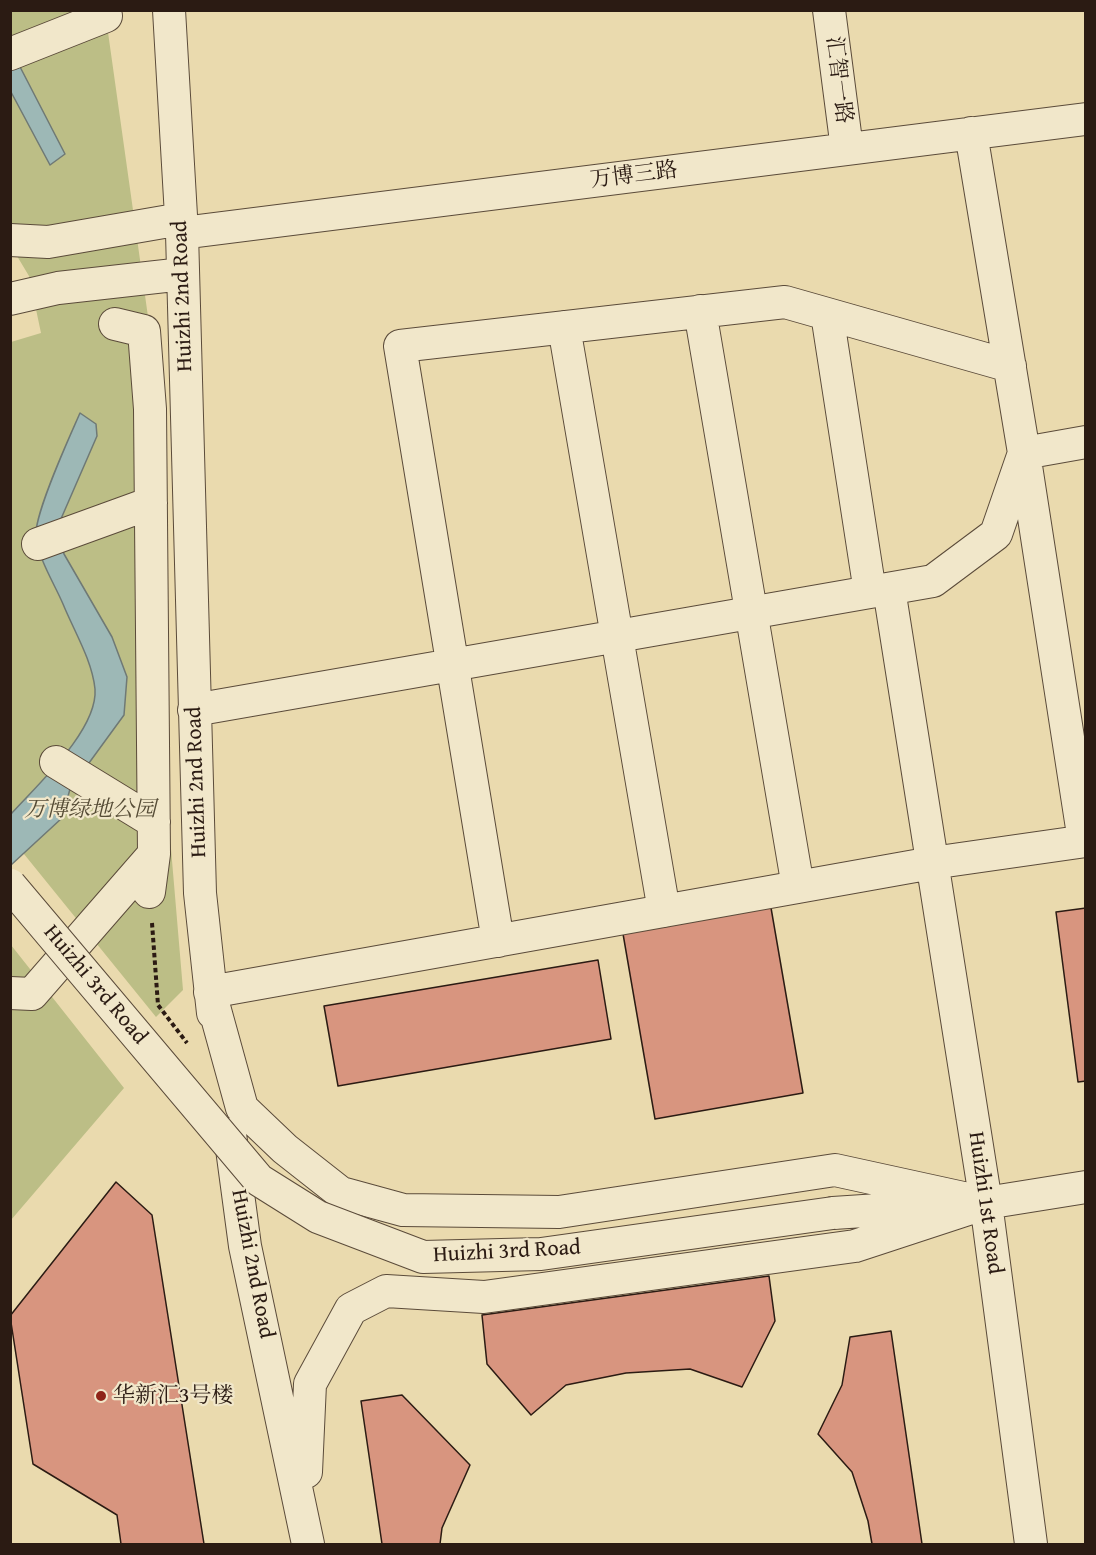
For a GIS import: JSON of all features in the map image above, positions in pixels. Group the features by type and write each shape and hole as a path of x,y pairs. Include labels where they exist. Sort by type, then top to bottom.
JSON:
{"street":[{"name":"Huizhi 2nd Road","path":"169,10 183,274 200,893 210,992 245,1246 306,1531"},
{"name":"汇智一路","path":"829,10 847,149"},
{"path":"10,54 106,16"},
{"name":"万博三路","path":"10,240 48,242 1086,119"},
{"path":"971,133 1085,841 932,863 210,992 242,1108 285,1149 341,1193 404,1209 559,1212 835,1170 986,1203"},
{"path":"10,298 58,288 183,274"},
{"path":"498,940 399,346 785,302 1010,366"},
{"path":"699,312 798,887"},
{"name":"Huizhi 1st Road","path":"827,314 932,863 986,1203 1031,1545"},
{"path":"115,324 144,331 150,409 154,854 149,892"},
{"path":"564,327 664,911"},
{"path":"1024,453 1086,442"},
{"path":"194,710 933,581 996,534 1024,453"},
{"path":"50,540 151,503"},
{"path":"56,762 154,822"},
{"path":"10,993 32,994 154,854"},
{"name":"Huizhi 3rd Road","path":"10,885 259,1180 318,1217 423,1257 541,1254 833,1213 986,1203"},
{"path":"306,1531 310,1384 351,1309 386,1291 484,1297 855,1246 986,1203 1086,1187"}],"path":[{"path":"149,892 158,1005 191,1047"}],"green space":[{"name":"万博绿地公园","path":"11,11 105,11 160,402 170,837 183,990 156,1017 11,838 11,342 41,333 29,276 11,246"},
{"path":"11,945 124,1088 11,1220"}],"water":[{"path":"17,61 65,154 50,165 11,92 10,64"},
{"path":"80,413 96,424 97,436 57,528 64,554 112,637 127,677 124,715 70,789 62,818 11,865 11,814 50,773 77,739 87,722 93,705 95,689 90,667 43,563 36,537 40,512 46,495"}],"building":[{"path":"770,902 803,1093 655,1119 622,928"},
{"path":"1086,908 1086,1081 1078,1082 1056,912"},
{"path":"598,960 611,1039 338,1086 324,1006"},
{"name":"华新汇3号楼","path":"116,1182 152,1215 204,1544 121,1544 117,1515 33,1464 10,1316"},
{"path":"769,1276 775,1321 742,1387 690,1369 626,1373 566,1385 531,1415 487,1364 482,1315"},
{"path":"891,1331 922,1544 872,1544 868,1521 852,1472 818,1434 842,1385 850,1337"},
{"path":"402,1395 470,1465 442,1528 440,1544 382,1544 361,1401"}],"place":[{"name":"华新汇3号楼","path":"101,1396"}]}
